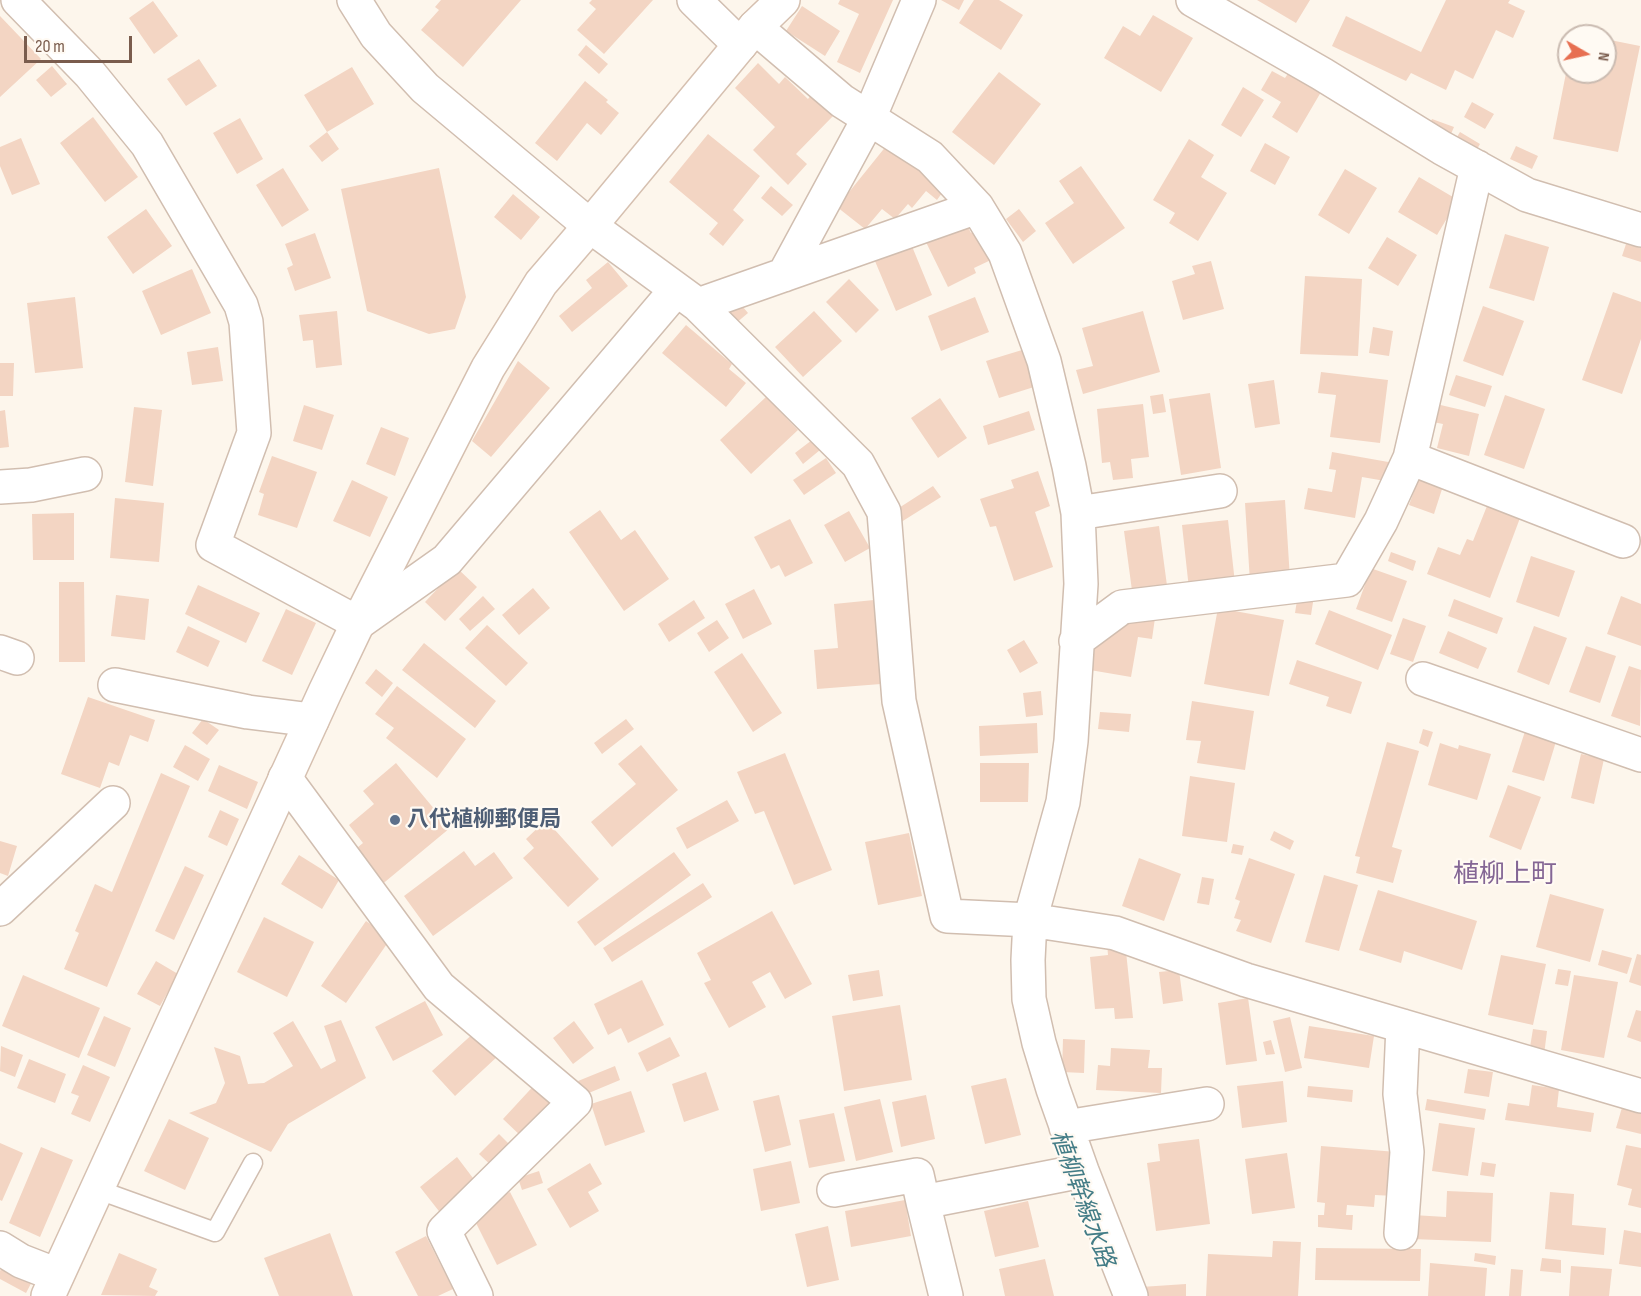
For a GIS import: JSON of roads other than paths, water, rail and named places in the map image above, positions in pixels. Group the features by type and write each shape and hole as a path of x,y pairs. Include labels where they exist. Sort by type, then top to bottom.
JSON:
{"street":[{"path":"18,0 90,74 147,144 242,305 246,322 254,433 213,545 358,623"},
{"path":"354,0 376,35 425,88 590,226 687,298 858,464 884,512 899,701 946,916 1030,920 1115,933 1246,980 1641,1096"},
{"path":"694,0 842,101 930,157 977,207 1005,253 1044,361 1078,513 1081,584 1071,741 1063,802 1030,920 1029,999 1039,1043 1066,1127 1131,1296"},
{"path":"0,1248 21,1261 52,1286 358,623 488,368 541,283 747,36 783,0"},
{"path":"784,275 869,118 919,0"},
{"path":"1193,0 1322,74 1442,148 1527,195 1641,230"},
{"path":"1076,641 1122,607 1347,580 1381,521 1410,458 1477,167"},
{"path":"358,623 447,560 687,298 784,275 977,207"},
{"path":"1410,458 1623,541"},
{"path":"0,487 31,485 86,474"},
{"path":"1078,513 1220,491"},
{"path":"1423,679 1641,755"},
{"path":"114,685 248,712 312,720"},
{"path":"285,778 439,987 575,1102 444,1231 476,1296"},
{"path":"0,909 113,803"},
{"path":"1401,1233 1407,1152 1400,1094 1403,1026"},
{"path":"1066,1127 1207,1104"},
{"path":"923,1202 1082,1171"},
{"path":"834,1190 916,1175 946,1296"}],"lane":[{"path":"96,1189 215,1232 253,1163"}],"place":[{"name":"八代植柳郵便局","path":"395,820"}],"district":[{"name":"植柳上町","path":"1505,875"}],"water label":[{"name":"植柳幹線水路","path":"1081,1199"}]}
